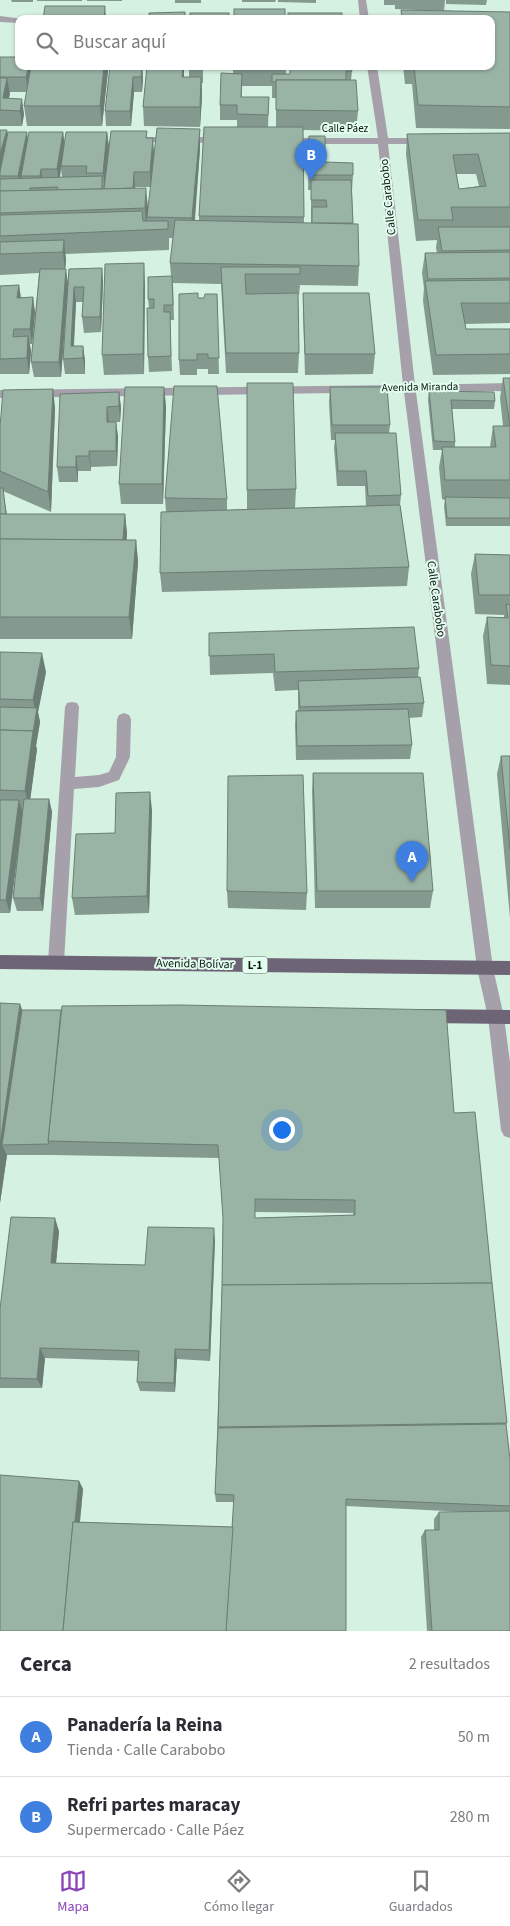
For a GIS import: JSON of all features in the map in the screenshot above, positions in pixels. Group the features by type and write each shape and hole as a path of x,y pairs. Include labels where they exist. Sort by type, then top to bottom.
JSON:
{"main road":[{"name":"Avenida Bolívar","path":"0,962 510,968"},
{"path":"406,1016 503,1017"}],"street":[{"path":"362,0 364,15"},
{"path":"0,20 15,20"},
{"name":"Calle Carabobo","path":"373,70 383,141 408,387 485,968 503,1017 510,1130"},
{"path":"128,140 235,140"},
{"name":"Calle Páez","path":"275,140 441,141"},
{"name":"Avenida Miranda","path":"0,394 510,387"},
{"path":"56,962 72,707"},
{"path":"68,783 99,781 114,776 123,757 124,718"}],"building":[{"path":"45,6 105,6 104,15 44,15"},
{"path":"234,9 285,9 285,15 234,15"},
{"path":"401,10 510,12 510,107 418,105 414,70 495,70 495,15 402,15"},
{"path":"185,12 185,15 149,15 149,13"},
{"path":"190,13 229,13 229,15 190,15"},
{"path":"288,13 342,13 342,15 288,15"},
{"path":"0,57 15,57 15,70 28,70 26,77 0,77"},
{"path":"30,70 104,70 100,106 24,106"},
{"path":"110,70 142,70 141,77 133,77 130,111 105,111"},
{"path":"147,70 183,70 182,77 201,77 200,107 143,107"},
{"path":"290,70 352,71 346,71 346,80 276,80 276,82 272,82 272,74 290,74"},
{"path":"221,73 242,74 241,97 269,97 268,115 237,114 237,105 220,105"},
{"path":"0,78 7,78 3,98 22,99 20,111 0,110"},
{"path":"276,80 356,80 358,111 276,110"},
{"path":"204,127 303,127 304,217 199,216"},
{"path":"157,128 200,129 192,218 147,217"},
{"path":"0,130 7,130 0,154"},
{"path":"111,131 147,131 146,138 153,138 150,172 134,172 133,188 104,189"},
{"path":"8,132 27,132 18,176 0,176"},
{"path":"29,132 63,132 57,169 41,169 40,176 21,176"},
{"path":"66,132 107,132 103,173 86,173 87,166 61,166"},
{"path":"510,133 510,207 451,207 453,220 418,220 407,134","holes":["478,154 486,186 459,189 453,155"]},
{"path":"309,136 325,136 325,162 353,163 353,175 308,175"},
{"path":"102,176 102,189 57,190 58,187 30,188 30,191 0,191 0,179"},
{"path":"311,180 351,180 353,223 312,223 312,207 327,207 326,200 311,200"},
{"path":"146,188 145,208 0,213 0,191"},
{"path":"142,211 143,221 168,221 168,229 0,236 0,215"},
{"path":"175,220 358,224 359,266 170,263"},
{"path":"438,227 510,227 510,250 442,251"},
{"path":"64,240 63,252 0,254 0,242"},
{"path":"510,252 510,278 428,279 425,253"},
{"path":"144,263 143,354 102,355 105,264"},
{"path":"221,267 300,267 300,274 245,274 246,294 298,293 299,353 226,353"},
{"path":"102,268 100,317 82,317 84,287 74,287 71,346 83,346 83,358 63,359 69,269"},
{"path":"40,269 66,269 59,362 31,362"},
{"path":"172,276 173,305 164,305 164,312 170,312 171,356 148,357 147,308 154,308 154,299 148,299 148,277"},
{"path":"510,280 510,303 461,303 466,329 510,329 510,354 436,355 425,281"},
{"path":"19,285 17,298 33,297 30,329 14,329 13,337 28,336 27,358 0,359 0,286"},
{"path":"198,293 198,298 204,298 205,294 217,294 219,358 208,358 208,354 197,354 197,360 179,360 179,294"},
{"path":"303,293 369,293 375,354 305,354"},
{"path":"503,378 510,378 510,426"},
{"path":"247,383 293,383 296,489 247,490"},
{"path":"174,386 217,386 227,499 165,498"},
{"path":"125,387 164,387 162,484 119,484"},
{"path":"330,387 387,387 390,425 332,425"},
{"path":"53,389 48,492 0,471 0,427 3,390"},
{"path":"429,391 494,392 495,401 451,400 455,442 434,441"},
{"path":"119,392 119,406 107,407 107,422 116,422 116,451 89,451 89,456 76,456 76,467 57,467 60,394"},
{"path":"493,426 510,426 510,480 445,480 442,447 496,447"},
{"path":"335,433 396,433 401,495 368,496 366,471 338,471"},
{"path":"0,488 3,488 6,514 0,514"},
{"path":"445,497 510,498 510,518 447,518"},
{"path":"400,505 409,567 160,573 161,512"},
{"path":"0,514 125,514 123,540 0,539"},
{"path":"0,539 136,540 129,617 0,617"},
{"path":"475,554 510,555 510,595 479,595"},
{"path":"506,604 510,605 510,666 491,665 487,617 508,618"},
{"path":"414,627 419,668 275,672 274,654 209,656 209,633"},
{"path":"0,652 42,653 33,700 0,699"},
{"path":"420,677 424,703 300,707 298,681"},
{"path":"0,707 37,708 33,733 33,731 0,730"},
{"path":"408,709 412,745 297,746 296,711"},
{"path":"0,730 33,731 25,791 0,790"},
{"path":"501,756 510,756 510,849"},
{"path":"313,773 423,773 433,891 317,891"},
{"path":"303,775 307,893 227,891 228,776"},
{"path":"150,792 147,896 72,898 76,834 115,833 116,793"},
{"path":"24,799 49,799 40,898 13,898"},
{"path":"0,800 19,800 6,900 0,900"},
{"path":"0,1003 20,1004 0,1144"},
{"path":"180,1005 446,1010 454,1113 475,1112 492,1283 222,1285 223,1218 218,1145 48,1141 62,1006","holes":["255,1199 355,1200 355,1215 255,1218"]},
{"path":"22,1010 61,1010 49,1144 2,1145"},
{"path":"11,1217 55,1218 51,1263 145,1265 148,1227 214,1228 209,1350 175,1349 174,1383 137,1382 139,1351 40,1348 37,1379 0,1378 0,1309"},
{"path":"492,1283 507,1423 218,1427 222,1285"},
{"path":"506,1424 510,1459 510,1506 346,1499 346,1631 226,1631 234,1495 215,1494 218,1428"},
{"path":"0,1475 79,1481 75,1522 73,1522 63,1631 0,1631"},
{"path":"510,1511 510,1631 432,1631 425,1530 439,1530 439,1512"},
{"path":"73,1522 233,1527 226,1631 63,1631"}],"place":[{"name":"Refri partes maracay","path":"311,180"},
{"name":"Panadería la Reina","path":"412,882"}]}
